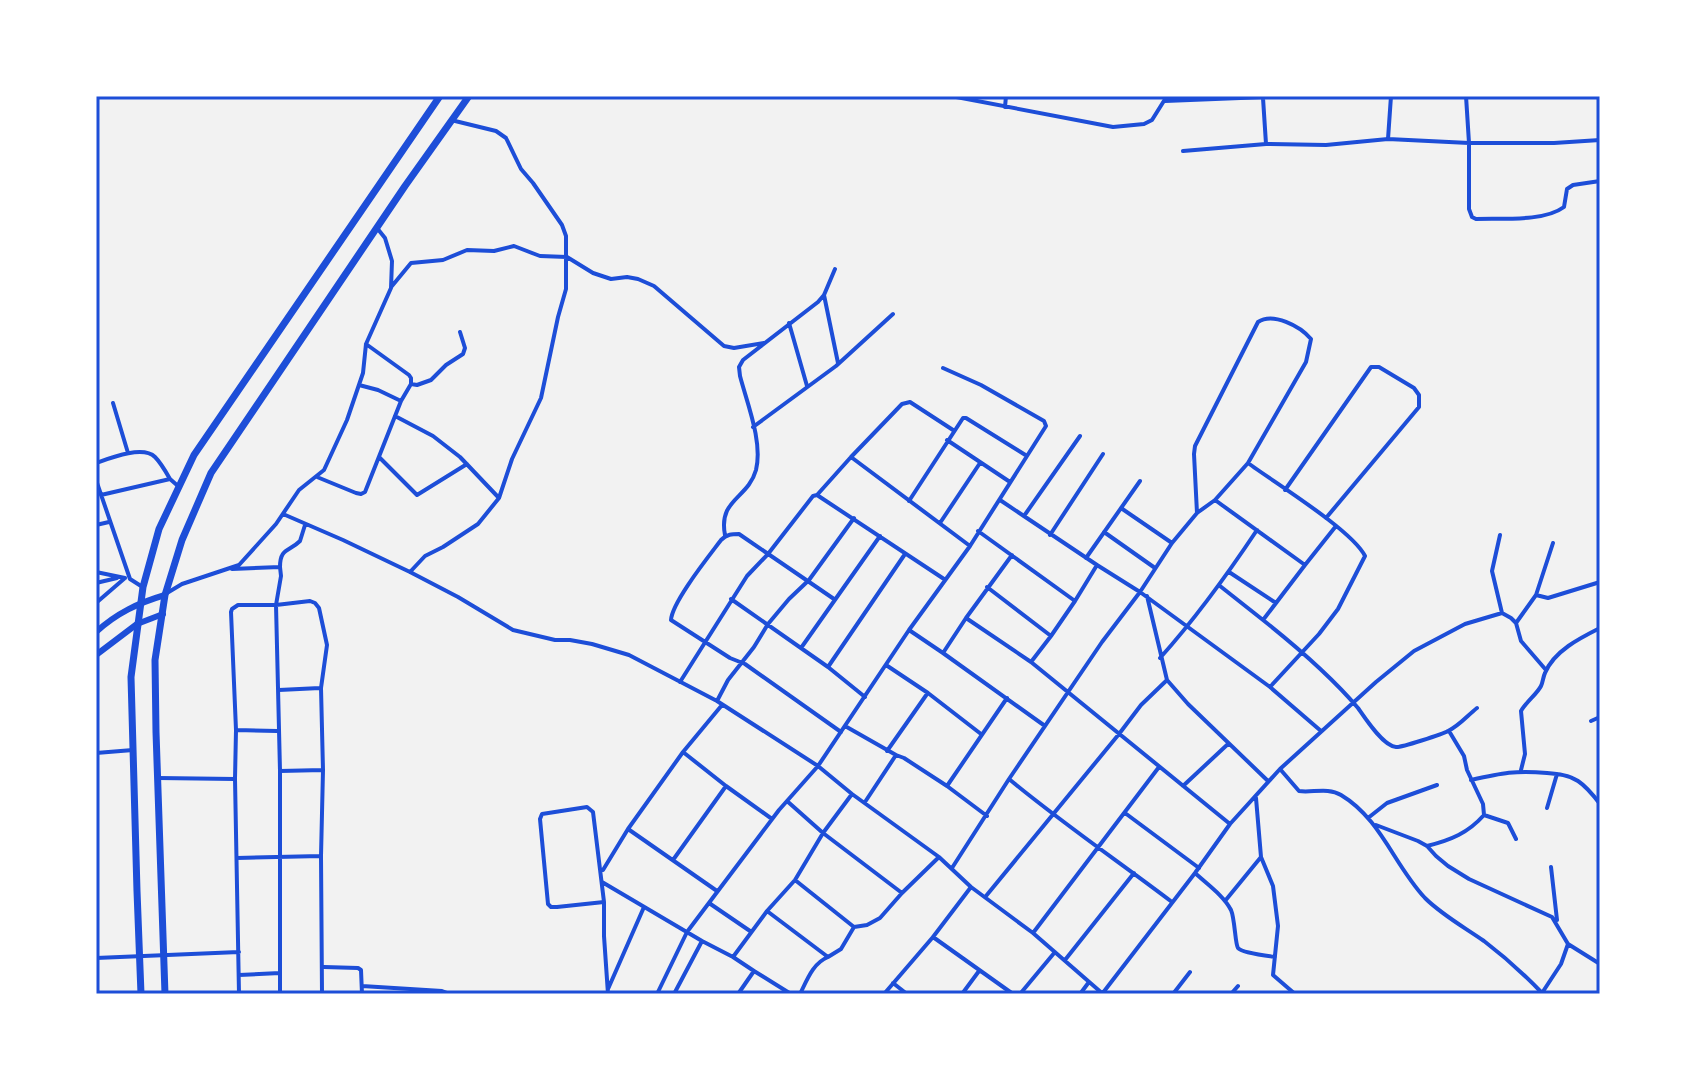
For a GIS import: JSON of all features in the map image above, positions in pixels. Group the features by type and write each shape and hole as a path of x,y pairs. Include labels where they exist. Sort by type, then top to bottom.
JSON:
{"main road":[{"path":"141,994 131,677 143,587 159,529 194,455 440,96"},
{"path":"165,994 155,660 165,595 182,540 211,473 469,96"}],"street":[{"path":"951,96 1113,127 1128,127 1152,120 1166,98 1292,96"},
{"path":"1005,107 1006,96"},
{"path":"1388,139 1391,96"},
{"path":"1466,96 1469,209 1472,217 1554,213 1564,207 1567,189 1573,185 1600,181"},
{"path":"1263,98 1266,144"},
{"path":"410,572 425,556 478,524 499,498 512,459 541,398 566,289 566,236 562,225 521,169 506,138 496,131 451,120"},
{"path":"1183,151 1266,144 1312,146 1388,139 1469,143 1600,140"},
{"path":"377,228 385,238 392,261 391,288"},
{"path":"232,569 244,561 299,490 324,470 347,420 363,373 366,344 391,288 411,263 443,260 467,250 494,251 514,246 540,256 567,257 593,273 611,279 627,277 654,286 724,346 734,348 764,343"},
{"path":"835,269 824,295 743,360 739,367 758,451 756,469 751,481 724,514 725,535 670,617 704,642 771,681 841,732"},
{"path":"824,295 838,364"},
{"path":"753,427 838,364 893,314"},
{"path":"952,868 1009,779 1172,543 1197,513 1215,500 1248,463 1306,362 1311,339 1303,330 1273,318 1258,322 1195,446 1197,513"},
{"path":"789,323 808,387"},
{"path":"411,384 431,380 463,354 465,348 460,332"},
{"path":"317,477 361,494 365,492 401,401 411,384 409,375 366,344"},
{"path":"1285,490 1371,367 1379,367 1414,388 1419,395 1419,407 1326,518"},
{"path":"657,994 687,932 772,819 818,766 944,579 970,546 1046,426 1044,421 981,385 943,368"},
{"path":"359,385 401,401"},
{"path":"680,682 747,576 813,496 906,402 953,430"},
{"path":"113,403 128,453"},
{"path":"395,416 433,436 467,464 499,498"},
{"path":"909,501 960,419 966,418 1027,456"},
{"path":"1024,517 1080,436"},
{"path":"947,440 1010,482"},
{"path":"96,463 128,453 148,452 153,454 178,486"},
{"path":"1050,535 1103,454"},
{"path":"379,457 417,495 467,464"},
{"path":"851,457 970,546"},
{"path":"940,523 980,463"},
{"path":"1248,463 1336,525 1362,549 1365,558 1338,609 1270,687"},
{"path":"101,495 170,479"},
{"path":"96,480 125,578"},
{"path":"1086,559 1140,481"},
{"path":"817,495 944,579"},
{"path":"1000,500 1147,596 1270,687 1321,731"},
{"path":"1215,500 1305,565"},
{"path":"1121,508 1172,543"},
{"path":"283,514 410,572 513,630 620,652 717,701 818,766 939,857 1102,994 1230,824 1268,781 1414,651 1465,624 1502,613 1516,623 1521,641 1546,670"},
{"path":"717,701 728,680 768,624 809,580 854,518"},
{"path":"96,525 110,522"},
{"path":"280,994 276,605 281,576 280,556 300,541 306,524"},
{"path":"1263,620 1336,525"},
{"path":"1160,658 1220,586 1257,530"},
{"path":"978,531 1075,601"},
{"path":"1104,532 1155,568"},
{"path":"725,535 739,534 834,599"},
{"path":"1500,535 1492,571 1502,613"},
{"path":"801,648 880,536"},
{"path":"1516,623 1536,595 1553,543"},
{"path":"828,667 905,554"},
{"path":"943,653 1012,555"},
{"path":"1031,662 1097,565"},
{"path":"96,632 113,617 141,602 165,595 182,584 232,569 280,567"},
{"path":"96,572 125,578 143,587"},
{"path":"1229,572 1276,603"},
{"path":"96,583 125,578"},
{"path":"96,603 125,578"},
{"path":"1536,595 1548,598 1600,582"},
{"path":"1220,586 1301,651 1392,746 1397,748 1449,731 1477,708"},
{"path":"987,587 1051,636"},
{"path":"1147,596 1167,680 1268,781"},
{"path":"731,599 865,697"},
{"path":"239,994 232,609 238,605 310,601 319,608 327,645 321,688 322,994"},
{"path":"96,655 137,624 163,614"},
{"path":"966,618 1031,662 1230,824"},
{"path":"1521,770 1525,754 1521,711 1541,687 1546,670 1559,654 1573,642 1600,628"},
{"path":"909,630 1046,727"},
{"path":"886,665 981,734"},
{"path":"986,896 1141,705 1167,680"},
{"path":"279,690 321,688"},
{"path":"887,751 928,693"},
{"path":"947,786 1007,698"},
{"path":"602,872 628,829 683,752 722,705"},
{"path":"1591,721 1600,717"},
{"path":"845,726 904,758 987,816"},
{"path":"236,730 278,731"},
{"path":"1427,846 1461,835 1484,815 1483,804 1464,756 1449,731"},
{"path":"1183,786 1228,743"},
{"path":"96,753 133,750"},
{"path":"683,752 772,819"},
{"path":"865,802 896,755"},
{"path":"1033,933 1159,767"},
{"path":"1280,769 1299,791 1335,792 1375,824 1427,846 1448,866 1469,879 1552,917 1568,944 1600,964"},
{"path":"280,771 323,770"},
{"path":"1471,780 1521,770 1567,775 1579,781 1600,804"},
{"path":"1547,808 1557,774"},
{"path":"158,778 235,779"},
{"path":"1009,779 1172,902"},
{"path":"1368,818 1387,803 1437,785"},
{"path":"673,860 726,786"},
{"path":"733,957 795,880 823,833 852,794"},
{"path":"1256,797 1261,857 1273,886 1278,926 1273,975 1293,994"},
{"path":"787,801 823,833 902,893"},
{"path":"604,902 557,907 548,904 542,814 587,807 592,810 602,872 604,902 607,993"},
{"path":"1125,813 1197,870 1225,901 1233,918 1238,948 1275,957"},
{"path":"1484,815 1508,823 1516,839"},
{"path":"1375,824 1401,868 1424,897 1510,962 1543,993 1561,964 1568,944"},
{"path":"628,829 717,891"},
{"path":"237,858 321,856"},
{"path":"795,880 854,927 867,925 880,918 939,857"},
{"path":"1225,901 1261,857"},
{"path":"1551,867 1557,923"},
{"path":"1065,960 1134,873"},
{"path":"602,882 791,994"},
{"path":"884,994 971,887"},
{"path":"709,903 751,931"},
{"path":"607,993 644,907"},
{"path":"767,911 828,957"},
{"path":"800,994 820,960 841,949 854,927"},
{"path":"933,937 1013,994"},
{"path":"674,994 702,941"},
{"path":"96,958 239,952"},
{"path":"1021,994 1055,952"},
{"path":"323,967 361,970 362,994"},
{"path":"738,994 754,971"},
{"path":"962,994 979,971"},
{"path":"1173,994 1190,972"},
{"path":"239,975 280,973"},
{"path":"1080,994 1089,982"},
{"path":"893,983 907,994"},
{"path":"362,986 450,994"},
{"path":"1231,994 1238,986"}]}
